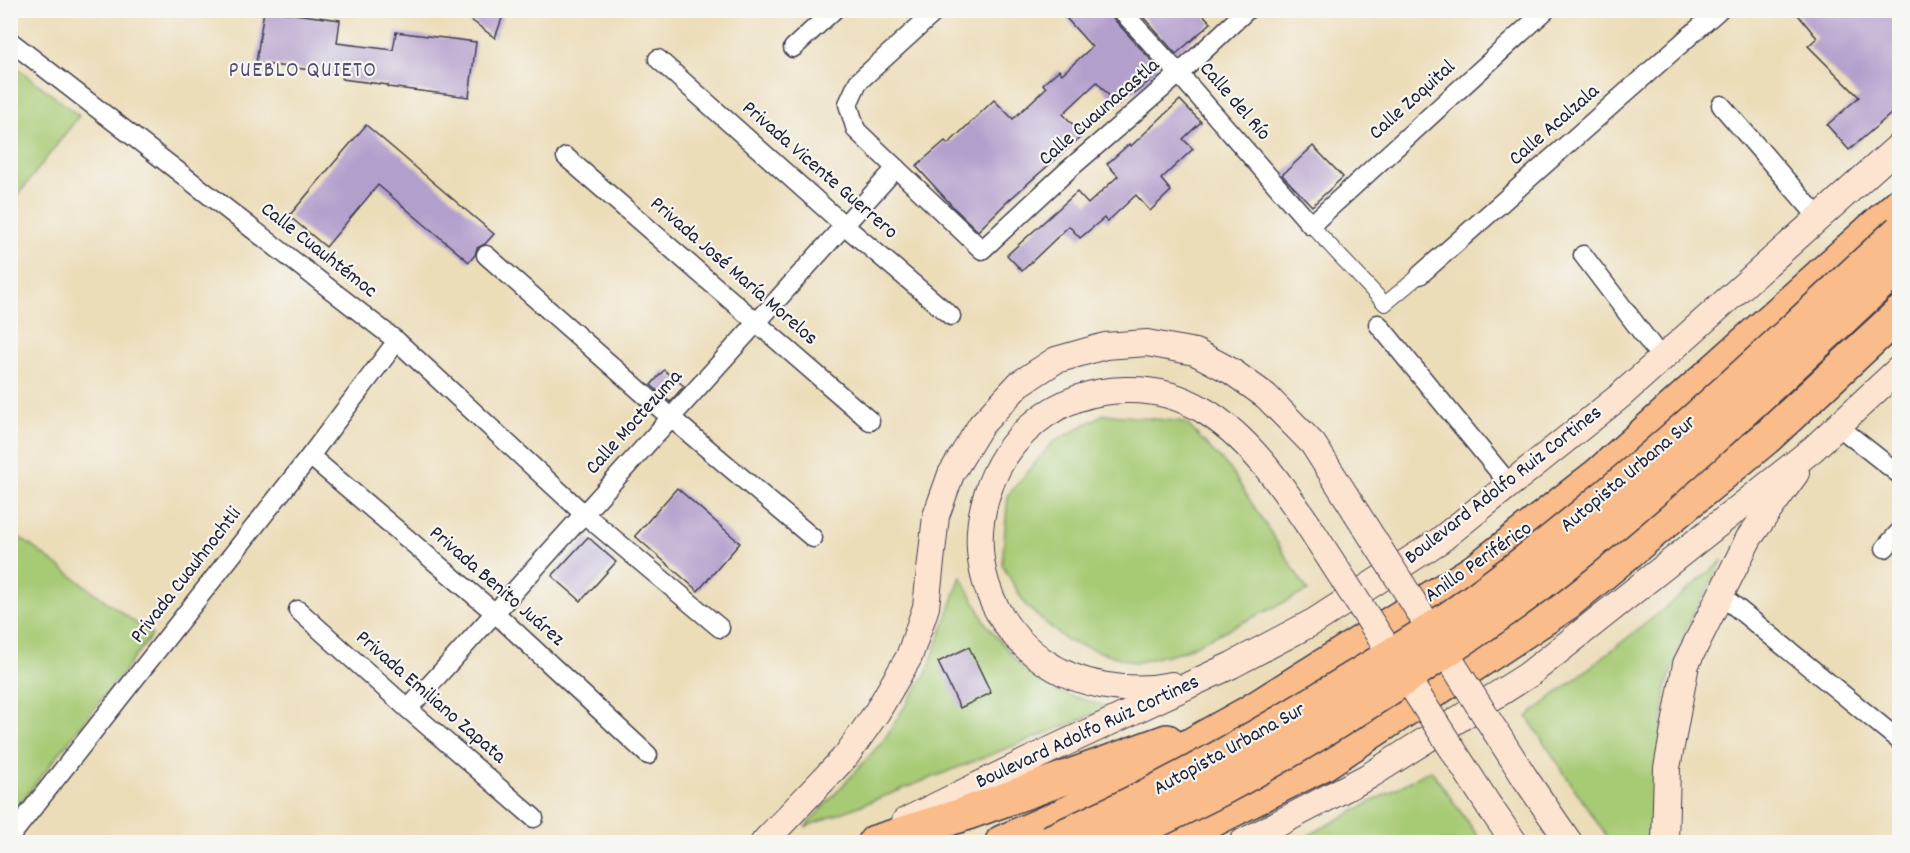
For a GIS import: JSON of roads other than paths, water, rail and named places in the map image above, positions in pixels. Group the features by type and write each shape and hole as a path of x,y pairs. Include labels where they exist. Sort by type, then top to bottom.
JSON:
{"highway":[{"name":"Anillo Periférico","path":"1002,843 1072,811 1248,713 1479,568 1590,482 1899,204"},
{"name":"Autopista Urbana Sur","path":"1049,843 1164,787 1297,714 1482,595 1549,544 1666,446 1899,231"},
{"name":"Autopista Urbana Sur","path":"1113,843 1221,789 1311,737 1456,644 1560,569 1714,438 1899,265"},
{"path":"1201,843 1223,831 1566,604 1766,438 1899,313"},
{"path":"875,843 964,814 1248,713"},
{"path":"1170,843 1323,764"}],"main road":[{"name":"Boulevard Adolfo Ruiz Cortines","path":"861,843 1048,751 1232,665 1315,621 1439,541 1620,396 1899,145"},
{"path":"765,843 846,756 877,712 909,657 926,607 936,516 951,474 981,425 1019,384 1056,360 1105,346 1147,343 1195,352 1231,371 1266,396 1312,444 1569,843"},
{"path":"1244,843 1369,776 1528,675 1813,449 1899,368"},
{"path":"1232,665 1188,682 1165,687 1130,688 1073,677 1052,667 1032,653 1016,637 1002,619 983,576 979,553 979,530 982,507 999,463 1029,427 1068,402 1090,394 1113,390 1160,393 1203,410 1222,423 1268,470 1307,524 1514,843"},
{"path":"1665,843 1667,768 1686,664 1749,538 1813,449"}],"street":[{"path":"793,48 834,10"},
{"path":"896,168 856,130 848,104 858,82 936,10"},
{"name":"Calle del Río","path":"1121,10 1311,225"},
{"name":"Calle Cuaunacastla","path":"896,168 982,249 1067,171 1179,74 1247,10"},
{"name":"Calle Zoquital","path":"1311,225 1546,10"},
{"name":"Calle Acalzala","path":"1420,275 1719,10"},
{"name":"Calle Cuauhtémoc","path":"10,41 397,341 584,514 720,628"},
{"name":"Privada Vicente Guerrero","path":"658,59 951,316"},
{"path":"1721,105 1819,218"},
{"name":"Privada José María Morelos","path":"567,157 870,421"},
{"name":"Calle Moctezuma","path":"408,710 896,168"},
{"path":"1311,225 1385,304 1420,275"},
{"path":"486,255 670,417 813,538"},
{"path":"1583,255 1662,359"},
{"path":"1378,324 1510,485"},
{"name":"Privada Cuauhnochtli","path":"10,837 310,456 397,341"},
{"path":"1838,426 1899,475"},
{"name":"Privada Benito Juárez","path":"310,456 495,613 648,755"},
{"path":"1885,548 1899,531"},
{"path":"1721,595 1899,741"},
{"name":"Privada Emiliano Zapata","path":"298,610 408,710 534,818"}],"district":[{"name":"PUEBLO QUIETO","path":"303,71"}]}
